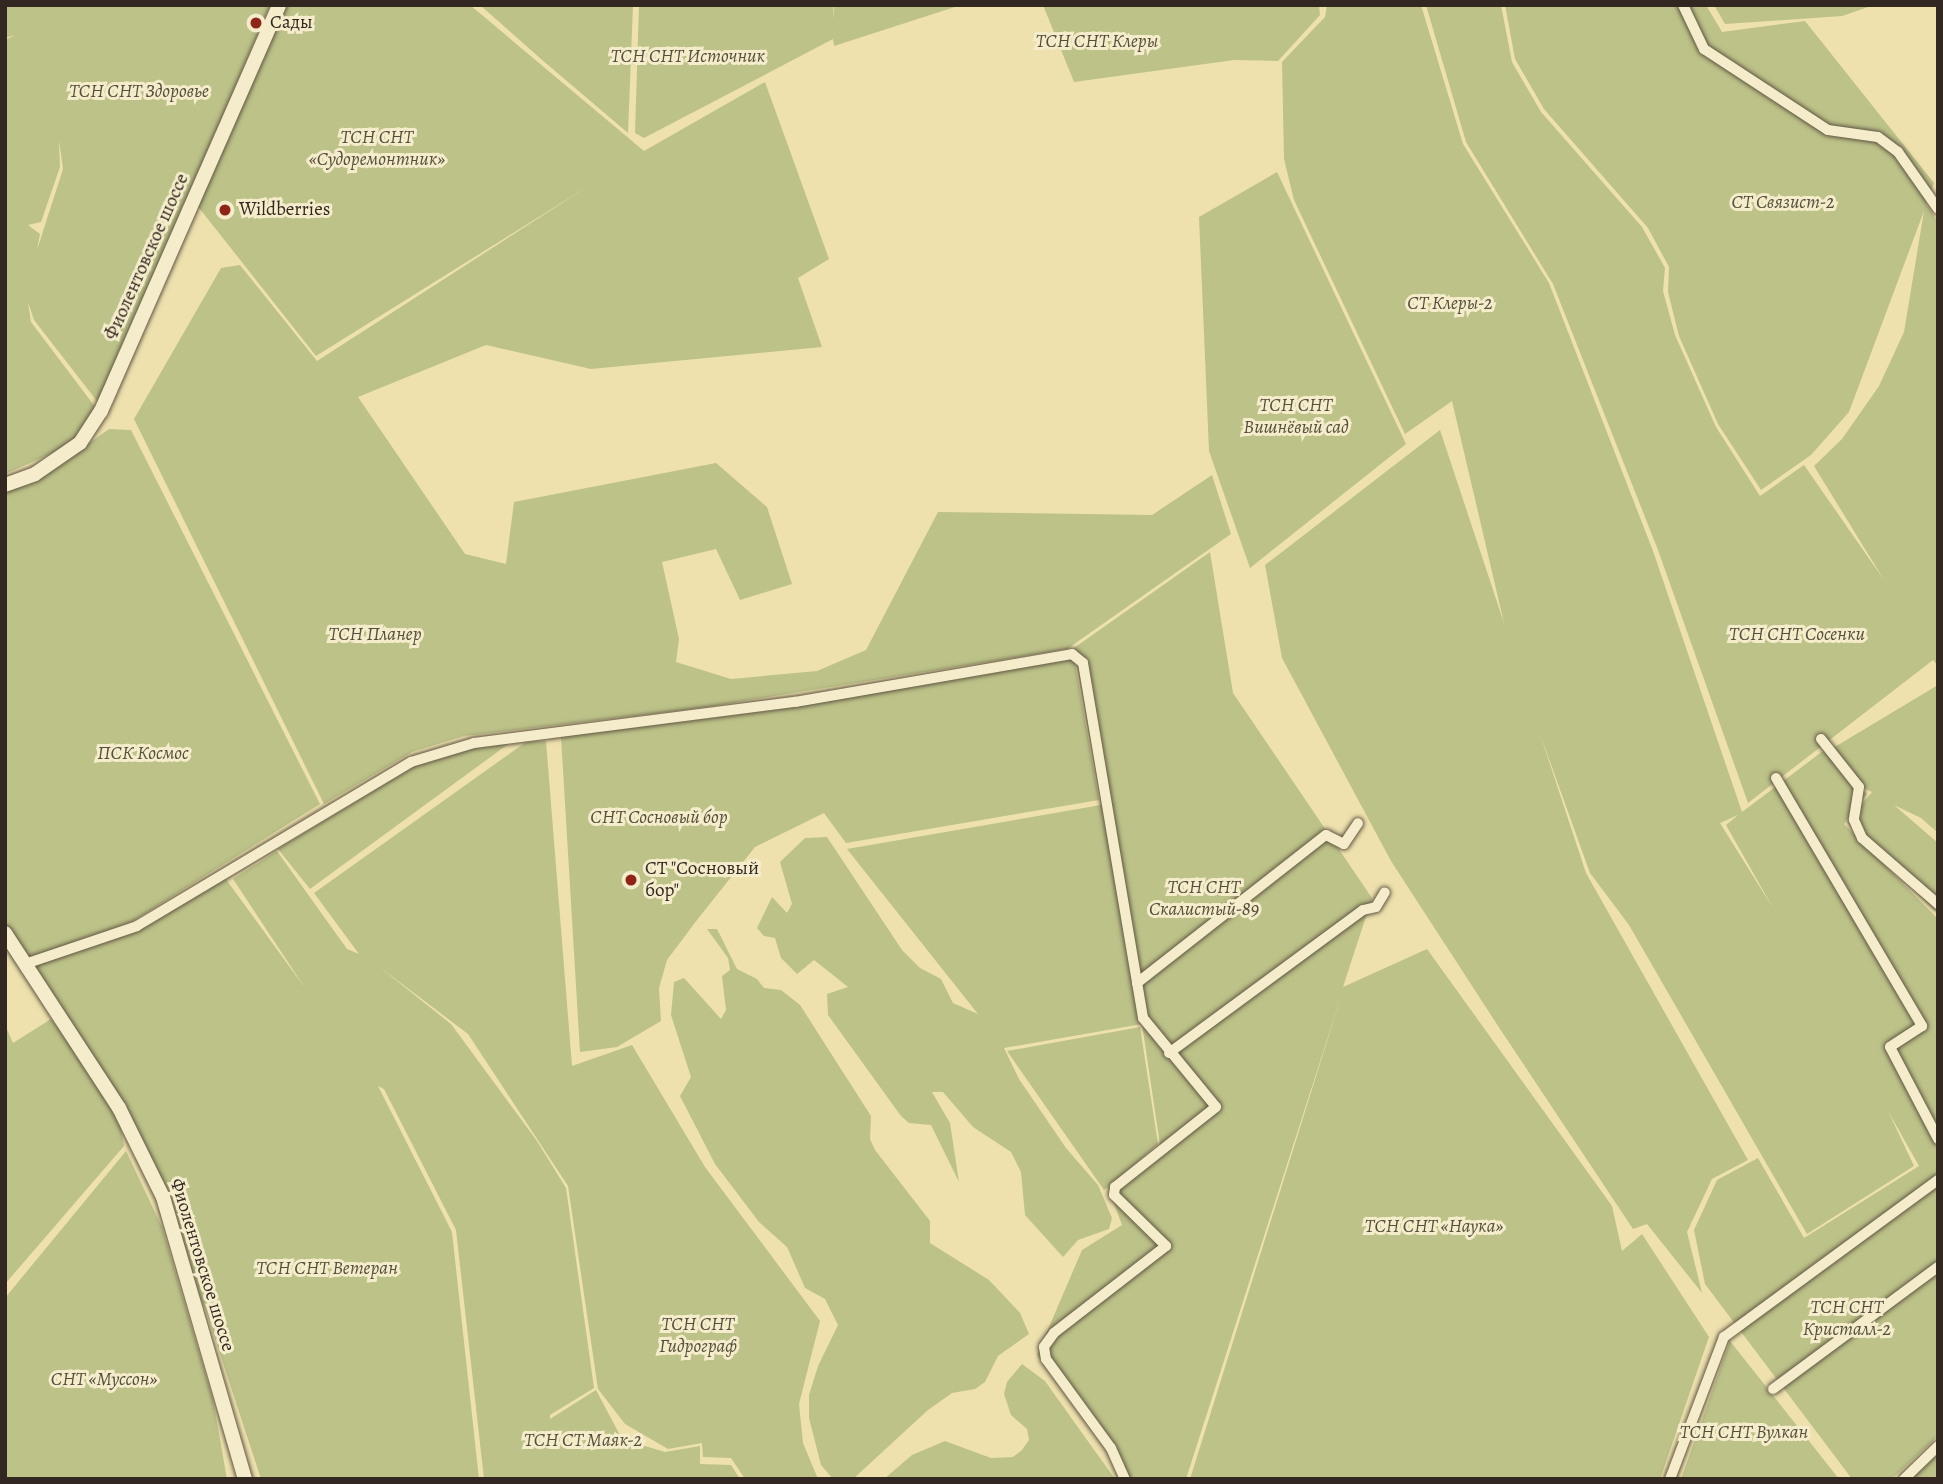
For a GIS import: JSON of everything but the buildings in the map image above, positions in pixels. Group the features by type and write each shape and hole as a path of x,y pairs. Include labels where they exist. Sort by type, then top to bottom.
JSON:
{"main road":[{"name":"Фиолентовское шоссе","path":"5,485 35,474 80,443 101,411 279,5"},
{"name":"Фиолентовское шоссе","path":"5,933 120,1108 163,1197 245,1479"}],"street":[{"path":"1683,5 1704,49 1828,130 1878,137 1898,152 1938,209"},
{"path":"25,964 138,926 411,762 474,743 795,702 1072,654 1083,663 1143,1018 1216,1107 1115,1187 1114,1195 1166,1245 1054,1333 1044,1347 1046,1359 1111,1448 1125,1479"},
{"path":"1821,739 1859,787 1854,820 1862,838 1938,904"},
{"path":"1776,778 1922,1026 1890,1047 1938,1139"},
{"path":"1137,983 1326,835 1344,844 1357,823"},
{"path":"1169,1053 1363,910 1376,907 1385,892"},
{"path":"1670,1479 1724,1337 1938,1180"},
{"path":"1773,1389 1938,1267"},
{"path":"1904,1479 1938,1446"}],"green space":[{"name":"ТСН СНТ Здоровье","path":"5,5 270,5 100,405 34,320 28,302 31,322 96,408 73,444 5,474 5,40 15,35 5,38","holes":["59,140 63,169 37,250 40,234 28,225 41,222 60,167"]},
{"name":"ТСН Планер","path":"284,5 470,5 644,151 765,82 829,259 798,278 822,347 591,369 486,345 358,397 465,554 506,564 514,502 716,463 767,507 792,584 740,600 716,549 662,562 679,639 676,662 731,679 817,671 866,650 938,512 1152,515 1212,475 1231,534 1067,649 700,708 464,736 412,752 324,804 134,419 221,268 240,265 317,361 590,185 316,356 196,204"},
{"path":"480,5 633,5 628,133 541,59"},
{"name":"ТСН СНТ Источник","path":"639,5 833,5 834,20 834,5 961,5 834,46 833,39 644,138 635,133"},
{"name":"ТСН СНТ Клеры","path":"1043,5 1319,5 1320,15 1278,61 1234,60 1074,82"},
{"path":"1327,5 1421,5 1463,144 1549,283 1653,551 1742,812 1823,751 1867,794 1844,824 1938,919 1938,1436 1892,1479 1852,1479 1705,1284 1694,1230 1717,1180 1758,1158 1804,1238 1919,1166 1888,1111 1914,1166 1807,1234 1629,925 1590,873 1540,734 1586,873 1748,1160 1712,1179 1687,1232 1702,1293 1647,1224 1633,1229 1500,1029 1391,861 1282,658 1265,565 1440,430 1504,623 1452,401 1405,434 1294,200 1284,159 1282,62 1325,17","holes":["1738,815 1726,825 1773,908 1720,823"]},
{"path":"1426,5 1501,5 1512,62 1541,112 1642,227 1665,268 1663,291 1675,335 1716,427 1760,496 1804,465 1884,580 1814,466 1842,439 1879,386 1904,332 1924,211 1849,412 1811,455 1761,490 1718,424 1679,336 1668,292 1669,267 1648,228 1544,109 1515,59 1505,5 1706,5 1722,32 1805,21 1934,183 1926,204 1938,222 1938,666 1933,660 1748,803 1658,550 1553,284 1466,142"},
{"path":"1714,5 1874,5 1842,16 1725,24"},
{"name":"ТСН СНТ Вишнёвый сад","path":"1277,172 1406,444 1250,568 1209,451 1199,217"},
{"name":"ПСК Космос","path":"109,429 131,430 320,804 131,922 18,965 5,948 5,492 34,483"},
{"path":"1210,552 1233,693 1372,898 1343,987 1427,949 1612,1206 1622,1251 1642,1234 1709,1337 1660,1479 1190,1479 1344,987 1186,1479 1127,1479 1037,1355 1082,1250 1122,1225 1108,1187 1104,1190 1007,1051 1140,1027 1158,1144 1118,1179 1160,1145 1142,1024 1004,1048 1019,1079 1066,1148 1098,1185 1112,1218 1109,1229 1078,1240 1063,1257 1025,1215 1021,1172 1011,1152 973,1127 943,1092 932,1092 950,1123 959,1182 931,1125 909,1123 901,1116 828,1015 827,994 848,987 814,960 797,974 781,958 775,938 764,936 757,928 772,897 787,913 792,904 780,862 805,838 827,837 902,950 920,968 941,979 953,1003 978,1014 847,849 1101,805 1074,648"},
{"name":"СНТ Сосновый бор","path":"1074,658 1099,800 846,843 824,813 755,847 697,920 667,960 659,988 661,1021 617,1047 580,1052 561,737 781,709"},
{"path":"1938,685 1938,833 1921,818 1894,805 1938,843 1938,914 1847,822 1872,792 1862,787 1833,748"},
{"path":"546,741 572,1066 632,1045 705,1167 820,1321 799,1404 803,1443 818,1479 745,1479 731,1458 703,1457 702,1443 668,1449 625,1424 598,1389 568,1186 468,1034 377,965 451,1024 537,1141 566,1188 594,1388 550,1415 550,1419 596,1390 622,1439 665,1452 700,1446 700,1464 731,1465 740,1479 484,1479 456,1230 384,1089 378,1086 452,1232 479,1479 261,1479 206,1311 119,1117 124,1146 5,1284 5,1025 13,1043 51,1019 109,1100 21,967 136,924 220,871 305,988 233,879 277,851 347,949 359,954 314,893 526,742"},
{"path":"511,742 310,889 278,849 414,766 458,751"},
{"path":"707,929 717,929 737,969 757,979 764,988 781,990 800,1005 871,1116 870,1139 875,1150 930,1221 930,1243 989,1280 1020,1313 1029,1334 998,1356 985,1382 975,1389 952,1393 928,1410 853,1479 833,1479 821,1465 809,1418 809,1395 818,1366 838,1325 825,1299 805,1288 787,1247 759,1222 715,1164 680,1096 691,1077 671,1015 674,982 684,978 721,1019 726,1010 722,976 730,970 728,958"},
{"name":"СНТ «Муссон»","path":"126,1151 162,1227 213,1400 227,1479 5,1479 5,1298"},
{"name":"ТСН СНТ Вулкан","path":"1730,1341 1839,1479 1681,1479"},
{"path":"1022,1364 1045,1381 1115,1479 884,1479 912,1455 945,1441 991,1458 1013,1457 1022,1450 1029,1440 1027,1429 1011,1415 1004,1394 1007,1382"},
{"path":"1938,1448 1938,1479 1906,1479"}],"place":[{"name":"Сады","path":"256,23"},
{"name":"Wildberries","path":"225,210"},
{"name":"СТ \"Сосновый бор\"","path":"631,880"}],"park label":[{"name":"ТСН СНТ «Судоремонтник»","path":"377,149"},
{"name":"СТ Связист-2","path":"1783,203"},
{"name":"СТ Клеры-2","path":"1450,304"},
{"name":"ТСН СНТ Сосенки","path":"1797,635"},
{"name":"ТСН СНТ Скалистый-89","path":"1204,899"},
{"name":"ТСН СНТ «Наука»","path":"1434,1227"},
{"name":"ТСН СНТ Ветеран","path":"327,1269"},
{"name":"ТСН СНТ Кристалл-2","path":"1847,1319"},
{"name":"ТСН СНТ Гидрограф","path":"698,1336"},
{"name":"ТСН СТ Маяк-2","path":"583,1441"}]}
